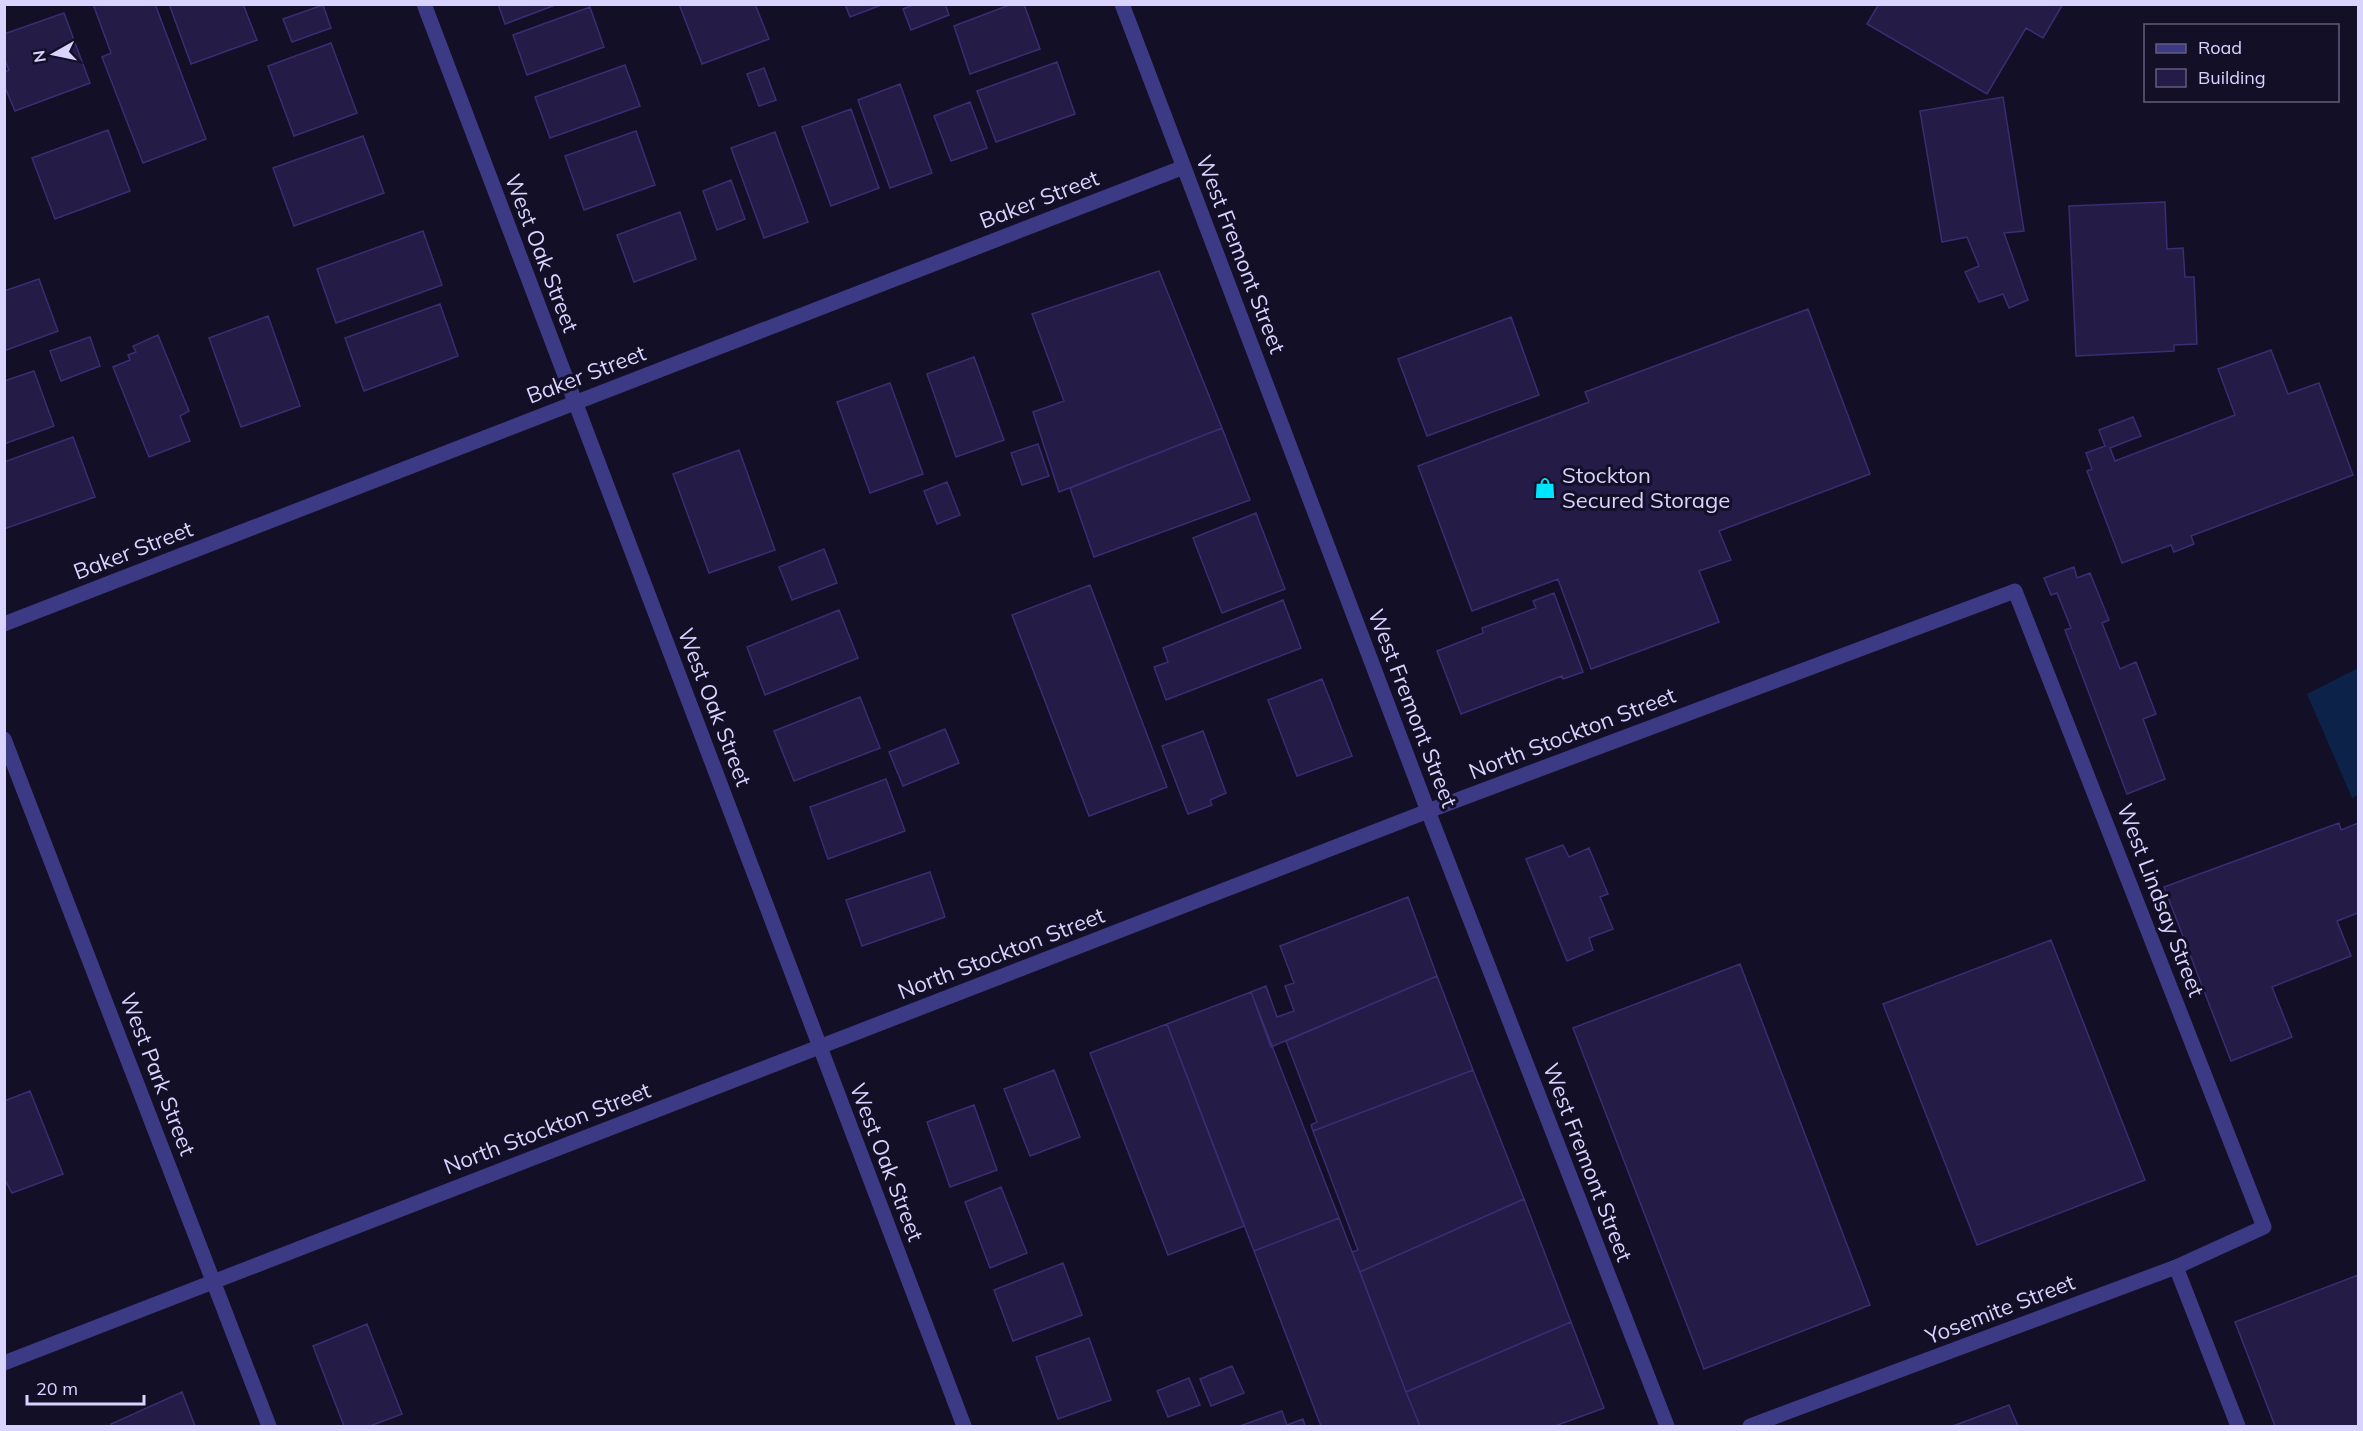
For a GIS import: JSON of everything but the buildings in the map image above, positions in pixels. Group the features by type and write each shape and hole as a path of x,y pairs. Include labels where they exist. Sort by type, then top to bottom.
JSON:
{"street":[{"name":"West Oak Street","path":"424,4 964,1426"},
{"name":"West Fremont Street","path":"1122,4 1428,811 1666,1426"},
{"name":"Baker Street","path":"4,624 1184,167"},
{"name":"North Stockton Street","path":"4,1363 1428,811 2015,591"},
{"name":"West Lindsay Street","path":"2015,591 2264,1227"},
{"name":"West Park Street","path":"4,739 269,1426"},
{"name":"Yosemite Street","path":"1750,1426 2176,1267 2264,1227"},
{"path":"2176,1267 2238,1426"}],"water":[{"path":"2358,668 2358,795 2352,798 2307,694"}],"place":[{"name":"Stockton Secured Storage","path":"1545,488"}]}
